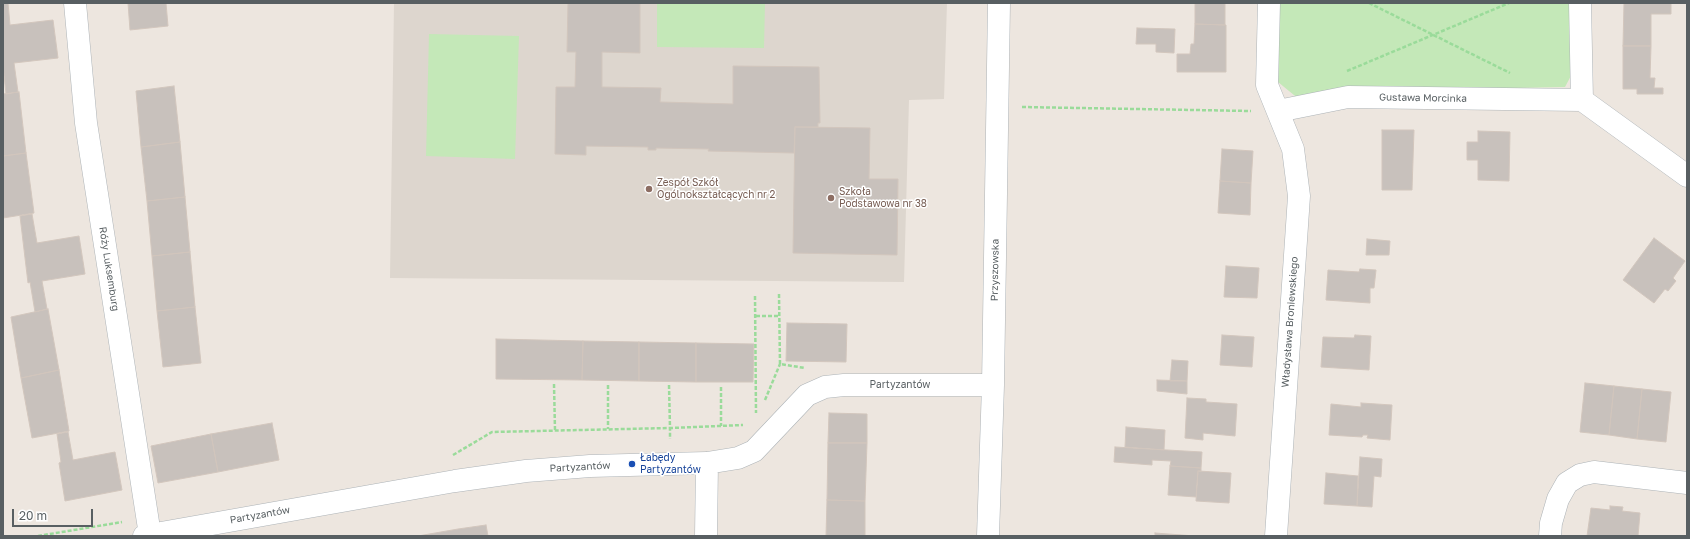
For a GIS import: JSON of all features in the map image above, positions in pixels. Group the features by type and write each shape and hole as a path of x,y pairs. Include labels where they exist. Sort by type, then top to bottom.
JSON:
{"street":[{"name":"Róży Luksemburg","path":"75,3 86,123 147,535"},
{"name":"Przyszowska","path":"988,536 993,385 999,3"},
{"path":"1269,3 1267,85 1278,111"},
{"path":"1580,3 1582,100 1687,176"},
{"name":"Gustawa Morcinka","path":"1278,111 1348,97 1582,100"},
{"name":"Władysława Broniewskiego","path":"1276,536 1299,196 1293,149 1278,111"},
{"name":"Partyzantów","path":"147,535 173,534 447,482 526,471 590,466 707,463 738,458 754,451 807,395 825,387 844,385 993,385"},
{"path":"706,536 707,463"},
{"path":"1550,536 1551,523 1558,499 1567,483 1580,475 1594,472 1687,483"}],"path":[{"path":"1369,3 1517,76"},
{"path":"1342,73 1509,3"},
{"path":"1021,107 1278,111"},
{"path":"764,405 780,364 779,294"},
{"path":"755,296 757,418 761,412"},
{"path":"756,316 780,316"},
{"path":"780,364 811,368"},
{"path":"554,384 555,430"},
{"path":"608,385 608,429"},
{"path":"669,385 670,444"},
{"path":"721,387 721,426"},
{"path":"447,458 492,432 749,425"},
{"path":"38,536 124,522"}],"shaded area":[{"name":"Zespół Szkół Ogólnokształcących nr 2","path":"394,3 947,3 944,99 909,100 904,282 390,278"}],"green space":[{"path":"657,3 765,3 764,48 657,47"},
{"path":"1276,3 1572,3 1573,72 1565,87 1462,89 1300,100 1278,82"},
{"path":"429,34 519,36 515,159 426,156"}],"building":[{"path":"3,3 8,3 10,25 53,20 58,58 14,63 18,92 6,94 3,66"},
{"path":"128,3 166,3 168,26 130,30"},
{"path":"568,3 640,3 640,53 602,52 602,87 661,88 660,102 733,104 733,66 819,67 820,123 818,123 818,127 795,127 794,153 708,151 709,149 656,148 656,150 648,150 648,147 586,146 586,155 555,154 556,87 575,87 576,52 567,52"},
{"path":"1195,3 1225,3 1225,25 1195,24"},
{"path":"1624,3 1671,3 1671,14 1651,14 1651,46 1623,46"},
{"path":"1195,24 1226,25 1226,72 1177,72 1177,54 1190,54 1191,44 1194,44"},
{"path":"1137,28 1175,29 1174,53 1156,52 1156,44 1136,44"},
{"path":"1623,46 1651,46 1650,78 1655,78 1654,88 1663,88 1663,94 1637,94 1637,89 1623,89"},
{"path":"174,86 180,142 141,147 136,91"},
{"path":"19,92 26,153 3,156 3,94"},
{"path":"795,127 870,128 869,179 898,179 897,255 793,253"},
{"path":"1382,130 1414,130 1412,190 1382,190"},
{"path":"1478,131 1510,132 1509,181 1478,180 1478,160 1467,160 1467,142 1478,142"},
{"path":"180,142 185,197 147,201 141,147"},
{"path":"1222,149 1253,151 1251,183 1220,181"},
{"path":"26,153 34,213 3,218 3,156"},
{"path":"1220,181 1251,183 1250,215 1218,213"},
{"path":"185,197 190,252 152,256 147,201"},
{"path":"32,214 37,243 79,236 85,274 42,281 47,309 35,312 30,282 28,283 20,216"},
{"path":"1654,238 1685,261 1673,278 1676,281 1668,291 1665,289 1654,303 1623,280"},
{"path":"1367,239 1390,241 1389,255 1366,255"},
{"path":"190,252 195,307 157,311 152,256"},
{"path":"1226,266 1259,268 1257,298 1224,297"},
{"path":"1360,269 1376,270 1374,288 1370,288 1370,303 1326,300 1328,270 1359,272"},
{"path":"195,307 201,363 163,367 157,311"},
{"path":"48,309 59,370 21,378 11,317"},
{"path":"787,323 847,324 846,362 786,361"},
{"path":"1222,335 1254,337 1252,367 1220,365"},
{"path":"1355,335 1371,336 1369,370 1321,367 1323,337 1354,338"},
{"path":"496,339 583,341 582,380 496,379"},
{"path":"583,341 639,342 639,381 582,380"},
{"path":"639,342 696,343 696,382 639,381"},
{"path":"696,343 754,344 753,382 696,382"},
{"path":"1172,360 1188,361 1187,381 1170,381"},
{"path":"59,370 69,431 32,438 21,378"},
{"path":"1157,380 1187,381 1187,394 1157,391"},
{"path":"1585,383 1614,386 1609,435 1580,432"},
{"path":"1614,386 1642,389 1637,439 1609,435"},
{"path":"1642,389 1671,392 1666,442 1637,439"},
{"path":"1187,398 1206,399 1206,402 1237,404 1235,436 1203,433 1203,440 1185,438"},
{"path":"1361,403 1392,405 1390,440 1367,438 1368,435 1363,435 1362,437 1329,435 1331,404 1361,407"},
{"path":"829,413 867,414 867,443 828,443"},
{"path":"272,423 279,460 218,472 211,434"},
{"path":"1126,427 1165,430 1164,450 1125,447"},
{"path":"68,432 73,460 115,452 122,490 65,501 59,463 61,462 57,434"},
{"path":"211,434 218,472 158,483 151,446"},
{"path":"828,443 867,443 865,501 827,500"},
{"path":"1115,447 1202,452 1201,468 1170,466 1171,461 1152,460 1152,465 1114,462"},
{"path":"1360,457 1382,459 1381,477 1374,476 1372,507 1357,506"},
{"path":"1170,466 1201,468 1201,471 1198,471 1196,497 1168,495"},
{"path":"1198,471 1231,473 1229,503 1196,501"},
{"path":"1326,473 1358,476 1357,506 1324,504"},
{"path":"827,500 865,501 865,536 826,536"},
{"path":"1610,506 1623,507 1622,511 1640,513 1638,536 1587,536 1591,508 1610,510"},
{"path":"486,525 488,536 418,536 458,529"},
{"path":"1155,533 1195,536 1155,536"}],"place":[{"name":"Zespół Szkół Ogólnokształcących nr 2","path":"649,189"},
{"name":"Szkoła Podstawowa nr 38","path":"831,198"},
{"name":"Łabędy Partyzantów","path":"632,464"}]}
